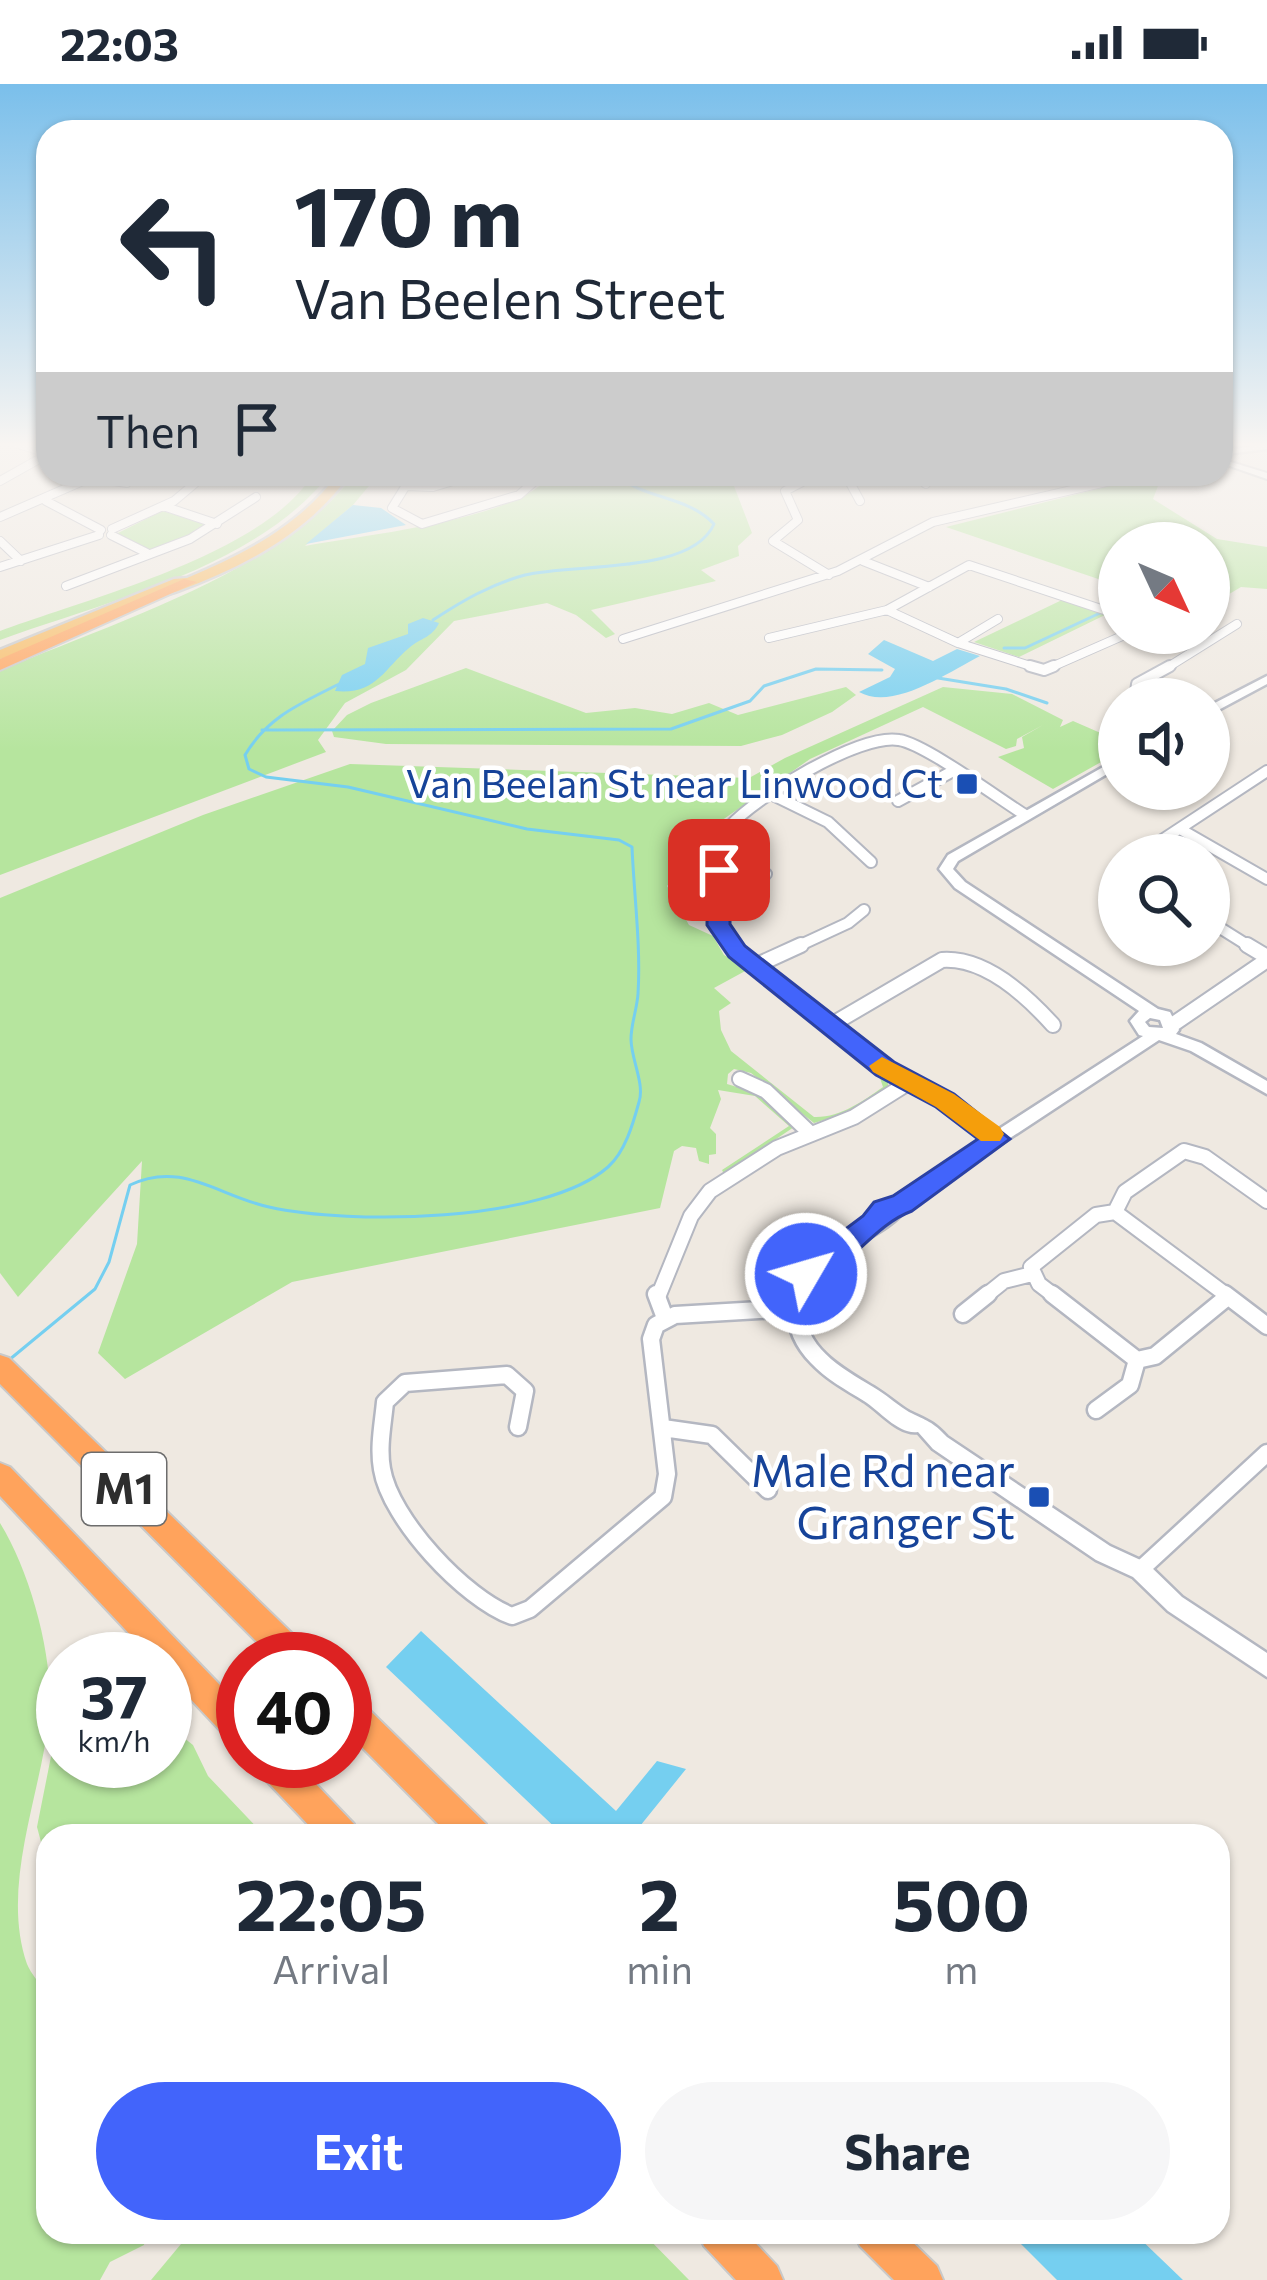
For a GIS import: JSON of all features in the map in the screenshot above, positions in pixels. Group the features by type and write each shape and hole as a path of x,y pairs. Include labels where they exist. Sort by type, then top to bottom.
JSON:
{"highway":[{"path":"0,651 254,546"},
{"path":"0,665 189,582 257,546"},
{"path":"0,651 189,582"},
{"name":"M1","path":"0,1366 269,1632"},
{"name":"M1","path":"0,1476 216,1704"},
{"path":"372,1735 462,1824"},
{"path":"297,1788 331,1824"},
{"path":"730,2244 764,2280"},
{"path":"886,2244 923,2280"}],"street":[{"path":"5,546 20,561"},
{"path":"0,567 63,546"},
{"path":"133,546 147,554"},
{"path":"66,586 173,546"},
{"path":"779,546 829,574"},
{"path":"623,639 829,574 888,546"},
{"path":"862,561 928,587"},
{"path":"769,638 887,610 958,568 974,565 1098,607"},
{"path":"887,610 958,643 1049,670 1098,648"},
{"path":"958,643 998,619"},
{"path":"1148,678 1229,634 1238,624"},
{"path":"1230,700 1265,682"},
{"path":"997,1139 945,1101 908,1083 729,943 719,925 719,870 725,834 803,771 887,737 903,740 1025,815"},
{"path":"898,801 953,771"},
{"path":"1172,834 1267,771"},
{"path":"1098,774 952,857 947,873 1129,998 1157,1024 1267,1088"},
{"path":"775,796 859,847 871,862"},
{"path":"1180,829 1266,877"},
{"path":"719,870 766,874"},
{"path":"755,966 848,923 864,910"},
{"path":"1230,934 1267,958 1191,1012 1157,1024 1134,1046 902,1203 893,1216 873,1223 811,1268 801,1282 795,1308 798,1328 817,1357 923,1437 940,1443 1102,1553 1140,1570 1175,1604 1267,1666"},
{"path":"831,1025 942,959 958,956 1008,987 1053,1025"},
{"path":"740,1079 766,1091 811,1134"},
{"path":"665,1318 656,1293 702,1200 777,1148 854,1117 908,1083"},
{"path":"1115,1212 1124,1192 1193,1146 1267,1201"},
{"path":"1032,1274 1034,1262 1052,1247 1096,1215 1115,1212 1267,1326"},
{"path":"963,1314 1004,1281 1032,1274"},
{"path":"1032,1274 1121,1352 1137,1360 1155,1356 1226,1298"},
{"path":"518,1427 525,1391 507,1375 405,1382 385,1402 381,1467 405,1518 483,1605 512,1616 530,1609 656,1506 667,1486 651,1339 656,1325 665,1318 795,1308"},
{"path":"1096,1410 1130,1385 1137,1360"},
{"path":"663,1428 695,1427 716,1435 768,1490"},
{"path":"1140,1570 1267,1453"}],"green space":[{"path":"241,546 178,578 0,640 0,631 171,571 216,550"},
{"path":"272,546 738,546 739,556 701,570 716,581 591,610 615,634 606,638 576,615 547,603 454,621 406,670 345,703 318,740 326,752 0,875 0,671 141,614"},
{"path":"1003,546 1098,546 1098,579"},
{"path":"1230,546 1267,547 1267,589 1241,587 1230,594"},
{"path":"1064,599 1098,612 1098,618 1019,657 974,642"},
{"path":"466,668 586,713 635,708 672,714 709,703 738,715 846,687 856,695 782,735 741,746 386,744 334,737 332,731 347,715"},
{"path":"943,687 1012,694 1063,720 1060,727 1073,721 1098,732 1098,764 1053,789 998,757 1024,748 1022,737 1043,725 1017,739 1016,746 1006,749 923,707 810,759 718,823 667,886 689,925 713,936 724,955 750,968 888,1078 888,1088 853,1111 814,1123 751,1073 734,1069 727,1084 764,1095 794,1127 724,1174 722,1170 789,1126 755,1096 718,1090 721,1099 710,1128 716,1134 716,1154 709,1155 709,1164 699,1161 696,1148 682,1146 674,1151 660,1208 292,1282 125,1379 98,1353 137,1244 142,1161 18,1297 0,1273 0,898 203,815 350,764 749,778","holes":["747,970 880,1078 883,1087 842,1112 814,1117 731,1051 719,1011 731,1003 714,988"]},
{"path":"0,1523 21,1566 41,1632 36,1632 36,1788 18,1903 27,1964 36,1979 36,2244 144,2244 110,2262 100,2280 0,2280"},
{"path":"192,1744 216,1788 254,1824 38,1824 45,1788 192,1788"},
{"path":"181,2244 654,2244 689,2280 151,2280"}],"water":[{"path":"423,618 439,623 378,679 360,689 335,691 342,675 365,664 368,648 408,634 408,624"},
{"path":"884,640 933,661 957,649 980,656 920,688 873,697 859,692 890,677 895,669 868,654"},
{"path":"421,1631 616,1811 657,1761 686,1769 642,1824 551,1824 386,1667"},
{"path":"1021,2244 1146,2244 1183,2280 1057,2280"}],"waterway":[{"path":"433,620 477,594 525,575 629,564 691,546"},
{"path":"1004,648 1025,648 1098,614"},
{"path":"264,730 671,729 750,701 764,686 816,669 882,670"},
{"path":"938,678 1006,689 1047,703"},
{"path":"264,730 341,683"},
{"path":"9,1360 95,1289 109,1262 130,1185 149,1178 183,1178 251,1202 304,1213 445,1215 494,1209 578,1186 608,1167 624,1146 640,1095 631,1039 639,976 632,847 619,840 527,829 348,787 266,777 249,769 245,755 264,730"}],"slow traffic":[{"path":"882,1066 957,1108 991,1134"}],"place":[{"name":"Van Beelan St near Linwood Ct","path":"967,784"},
{"name":"Male Rd near Granger St","path":"1039,1497"}],"route":[{"path":"719,870 719,925 737,952 885,1068 957,1108 997,1139 902,1203 884,1210 806,1274"}]}
